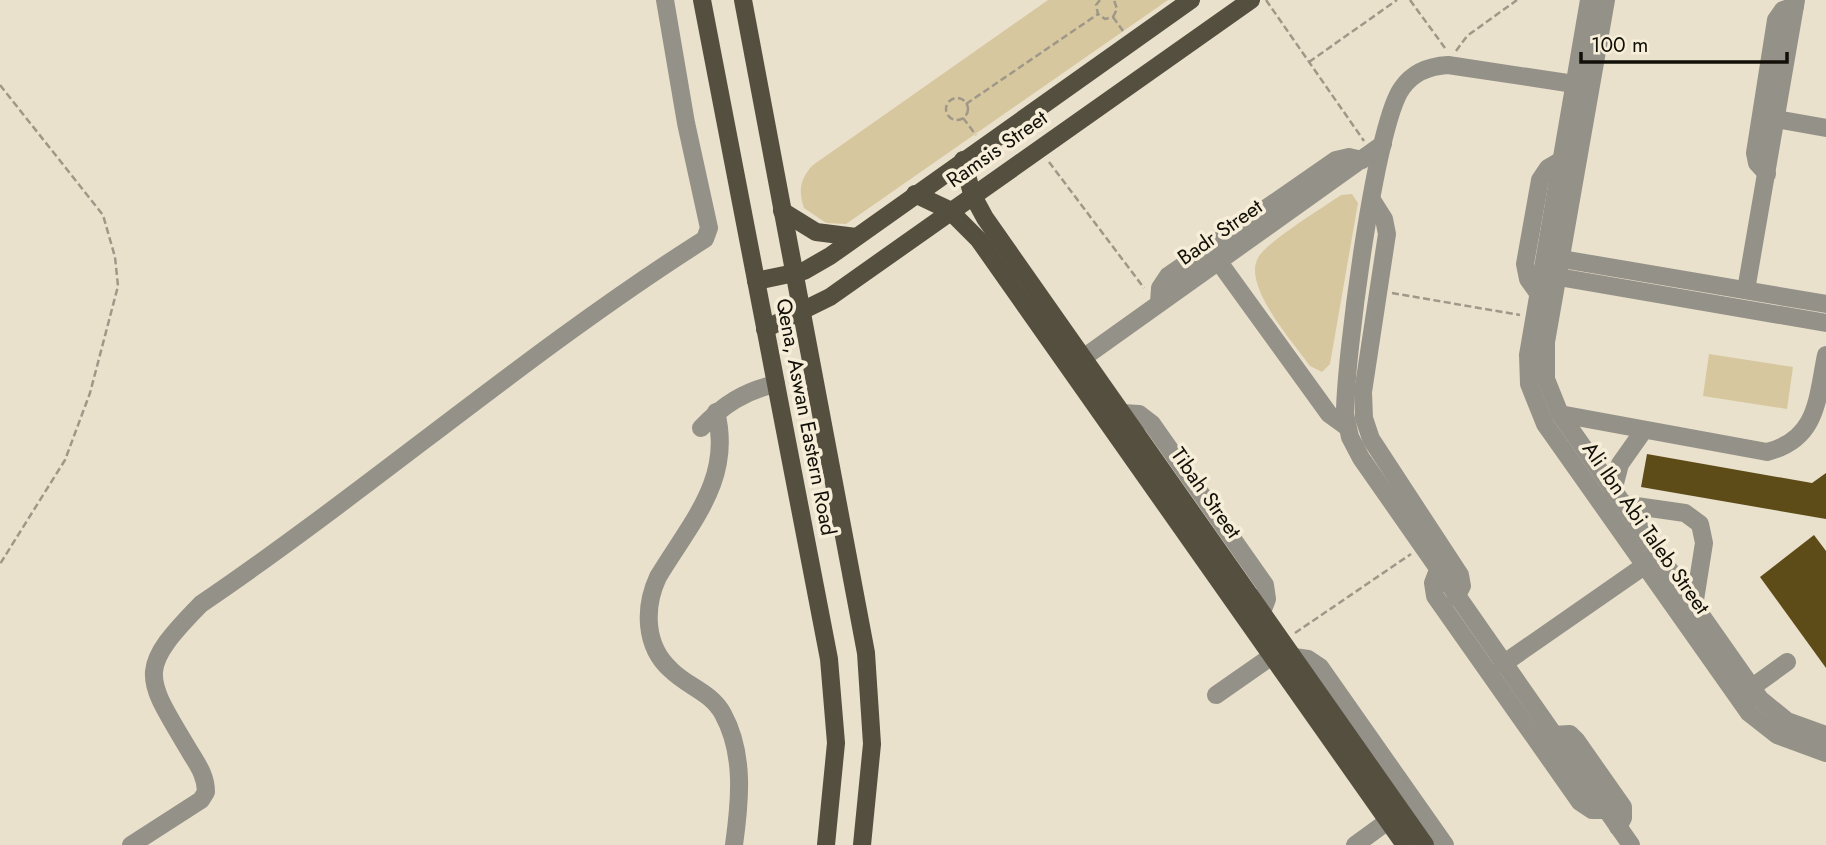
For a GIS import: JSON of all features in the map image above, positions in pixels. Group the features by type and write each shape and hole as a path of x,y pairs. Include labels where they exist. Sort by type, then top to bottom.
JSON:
{"main road":[{"name":"Qena, Aswan Eastern Road","path":"702,0 833,687 835,772 826,845"},
{"name":"Qena, Aswan Eastern Road","path":"743,0 870,684 872,765 862,845"},
{"name":"Ramsis Street","path":"756,281 793,274 817,264 1191,0"},
{"name":"Ramsis Street","path":"765,329 800,313 848,284 949,210 1251,0"},
{"name":"Tibah Street","path":"963,160 972,194 985,218 1262,612 1405,845"},
{"name":"Tibah Street","path":"915,194 949,210 979,240 1284,650 1425,845"},
{"path":"782,211 816,232 856,237"}],"street":[{"path":"131,845 201,800 206,792 203,772 160,701 151,678 157,657 201,604 303,534 622,292 705,239 709,228 686,122 665,0"},
{"name":"Ali Ibn Abi Taleb Street","path":"1588,0 1560,161 1545,367 1550,392 1560,414 1617,498 1751,688 1787,721 1826,734"},
{"name":"Ali Ibn Abi Taleb Street","path":"1606,0 1551,266 1538,293 1528,370 1538,412 1749,713 1777,735 1826,753"},
{"path":"1746,290 1796,3"},
{"path":"1767,174 1757,163 1755,153 1776,20 1783,10 1796,3"},
{"path":"1348,432 1346,390 1372,200 1372,152 1402,87 1428,69 1450,62 1574,84"},
{"path":"1776,119 1826,128"},
{"path":"1158,304 1160,288 1168,276 1336,160 1372,152"},
{"name":"Badr Street","path":"1083,358 1372,152"},
{"path":"1538,293 1528,279 1525,264 1540,180 1548,168 1560,161"},
{"path":"1372,200 1384,219 1387,234 1363,392 1367,430 1460,575 1462,586 1457,597"},
{"path":"1219,262 1329,414 1348,432 1438,570 1631,845"},
{"path":"1551,266 1746,290 1826,304"},
{"path":"1551,266 1826,323"},
{"path":"1560,414 1750,452 1767,452 1784,448 1799,438 1809,424 1826,355"},
{"path":"701,428 716,412 744,394 776,384"},
{"path":"716,412 722,451 719,471 712,489 658,577 649,599 648,622 663,662 716,703 730,728 739,780 734,845"},
{"path":"1348,432 1367,430"},
{"path":"1644,430 1623,458 1617,498 1685,513 1700,524 1704,543 1694,606"},
{"path":"1503,664 1644,566"},
{"path":"1438,570 1433,583 1435,596 1580,802 1592,810 1606,810"},
{"path":"1216,695 1284,650 1308,659 1320,667 1445,845"},
{"path":"1751,688 1787,662"},
{"path":"1552,734 1570,734 1584,751 1623,807 1623,818 1618,827"},
{"path":"1354,845 1388,821"}],"path":[{"path":"1100,0 1096,5 1098,14 1105,19 1113,17 1117,9 1114,0"},
{"path":"1266,0 1372,152"},
{"path":"1309,62 1397,0"},
{"path":"1410,0 1450,62 1467,36 1517,0"},
{"path":"966,104 1098,14"},
{"path":"0,85 103,215 115,257 118,286 90,393 65,460 0,564"},
{"path":"963,118 951,118 947,107 956,99 966,104"},
{"path":"963,118 967,112 966,104"},
{"path":"963,118 983,145"},
{"path":"1038,148 1158,304"},
{"path":"1379,291 1534,318"},
{"path":"1284,650 1422,546"}],"shaded area":[{"path":"1048,0 1168,0 846,224 826,223 804,208 801,185 813,165"},
{"path":"1352,194 1358,203 1330,364 1322,372 1310,366 1272,314 1257,283 1255,270 1263,251 1283,234 1341,195"},
{"path":"1709,354 1793,367 1787,409 1703,396"}],"building":[{"path":"1647,454 1812,483 1826,473 1826,519 1641,487"},
{"path":"1814,535 1826,551 1826,668 1760,577"}]}
